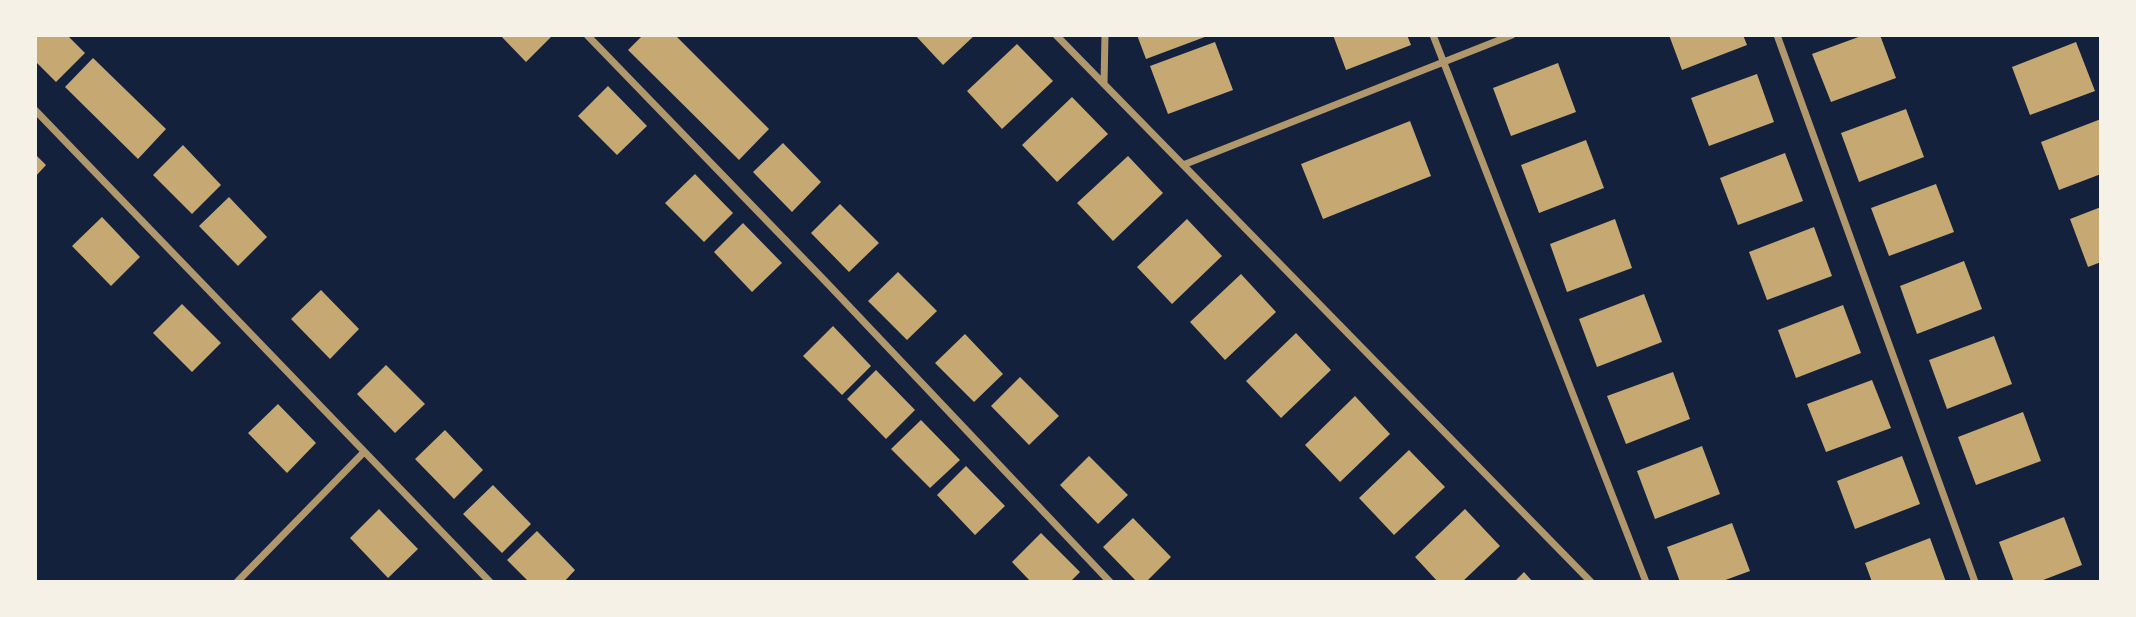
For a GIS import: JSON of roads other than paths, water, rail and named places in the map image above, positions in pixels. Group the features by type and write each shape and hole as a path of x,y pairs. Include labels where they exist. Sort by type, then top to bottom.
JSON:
{"street":[{"path":"587,35 1110,582"},
{"path":"1056,35 1591,582"},
{"path":"1104,84 1105,35"},
{"path":"1433,35 1646,582"},
{"path":"1183,165 1512,35"},
{"path":"1777,35 1975,582"},
{"path":"35,110 490,582"},
{"path":"237,582 364,452"}]}
